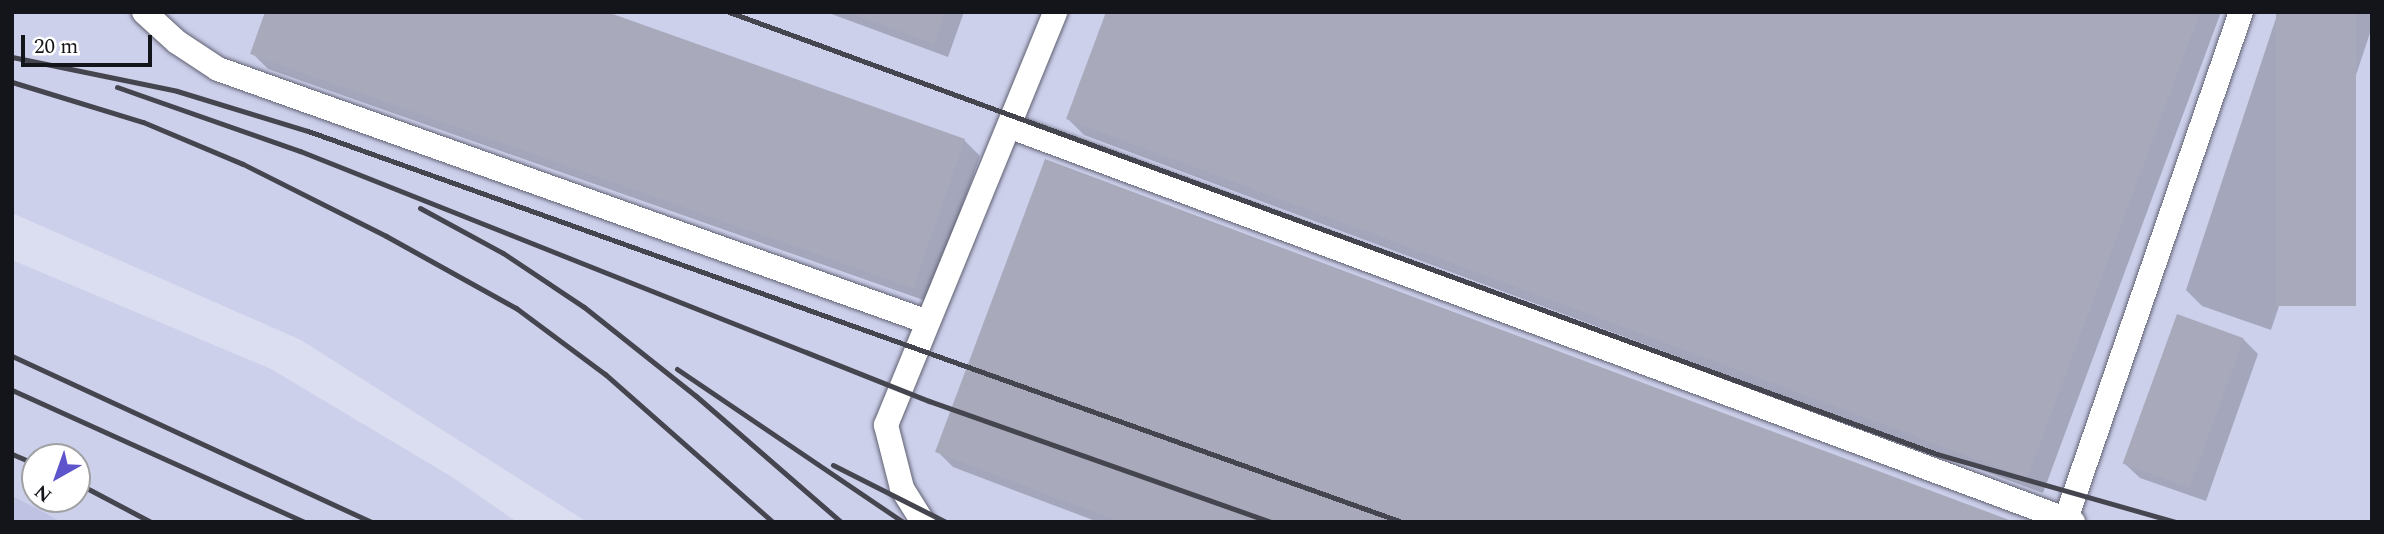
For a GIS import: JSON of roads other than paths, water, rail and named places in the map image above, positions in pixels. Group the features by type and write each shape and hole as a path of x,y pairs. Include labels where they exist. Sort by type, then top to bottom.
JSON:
{"lane":[{"path":"144,12 177,42 218,69 925,321"},
{"path":"923,522 902,488 886,425 925,321 1011,127 1055,12"},
{"path":"1011,127 2068,521 2241,12"}],"railway":[{"path":"729,12 1937,454 2175,522"},
{"path":"12,57 177,91 308,131 1402,522"},
{"path":"12,82 143,122 243,164 386,236 516,308 605,374 773,522"},
{"path":"117,87 300,151 929,401 1270,522"},
{"path":"420,208 503,253 584,307 696,396 841,522"},
{"path":"12,356 372,522"},
{"path":"677,369 903,522"},
{"path":"12,390 305,522"},
{"path":"12,454 21,458"},
{"path":"833,465 946,522"},
{"path":"91,490 151,522"}]}
